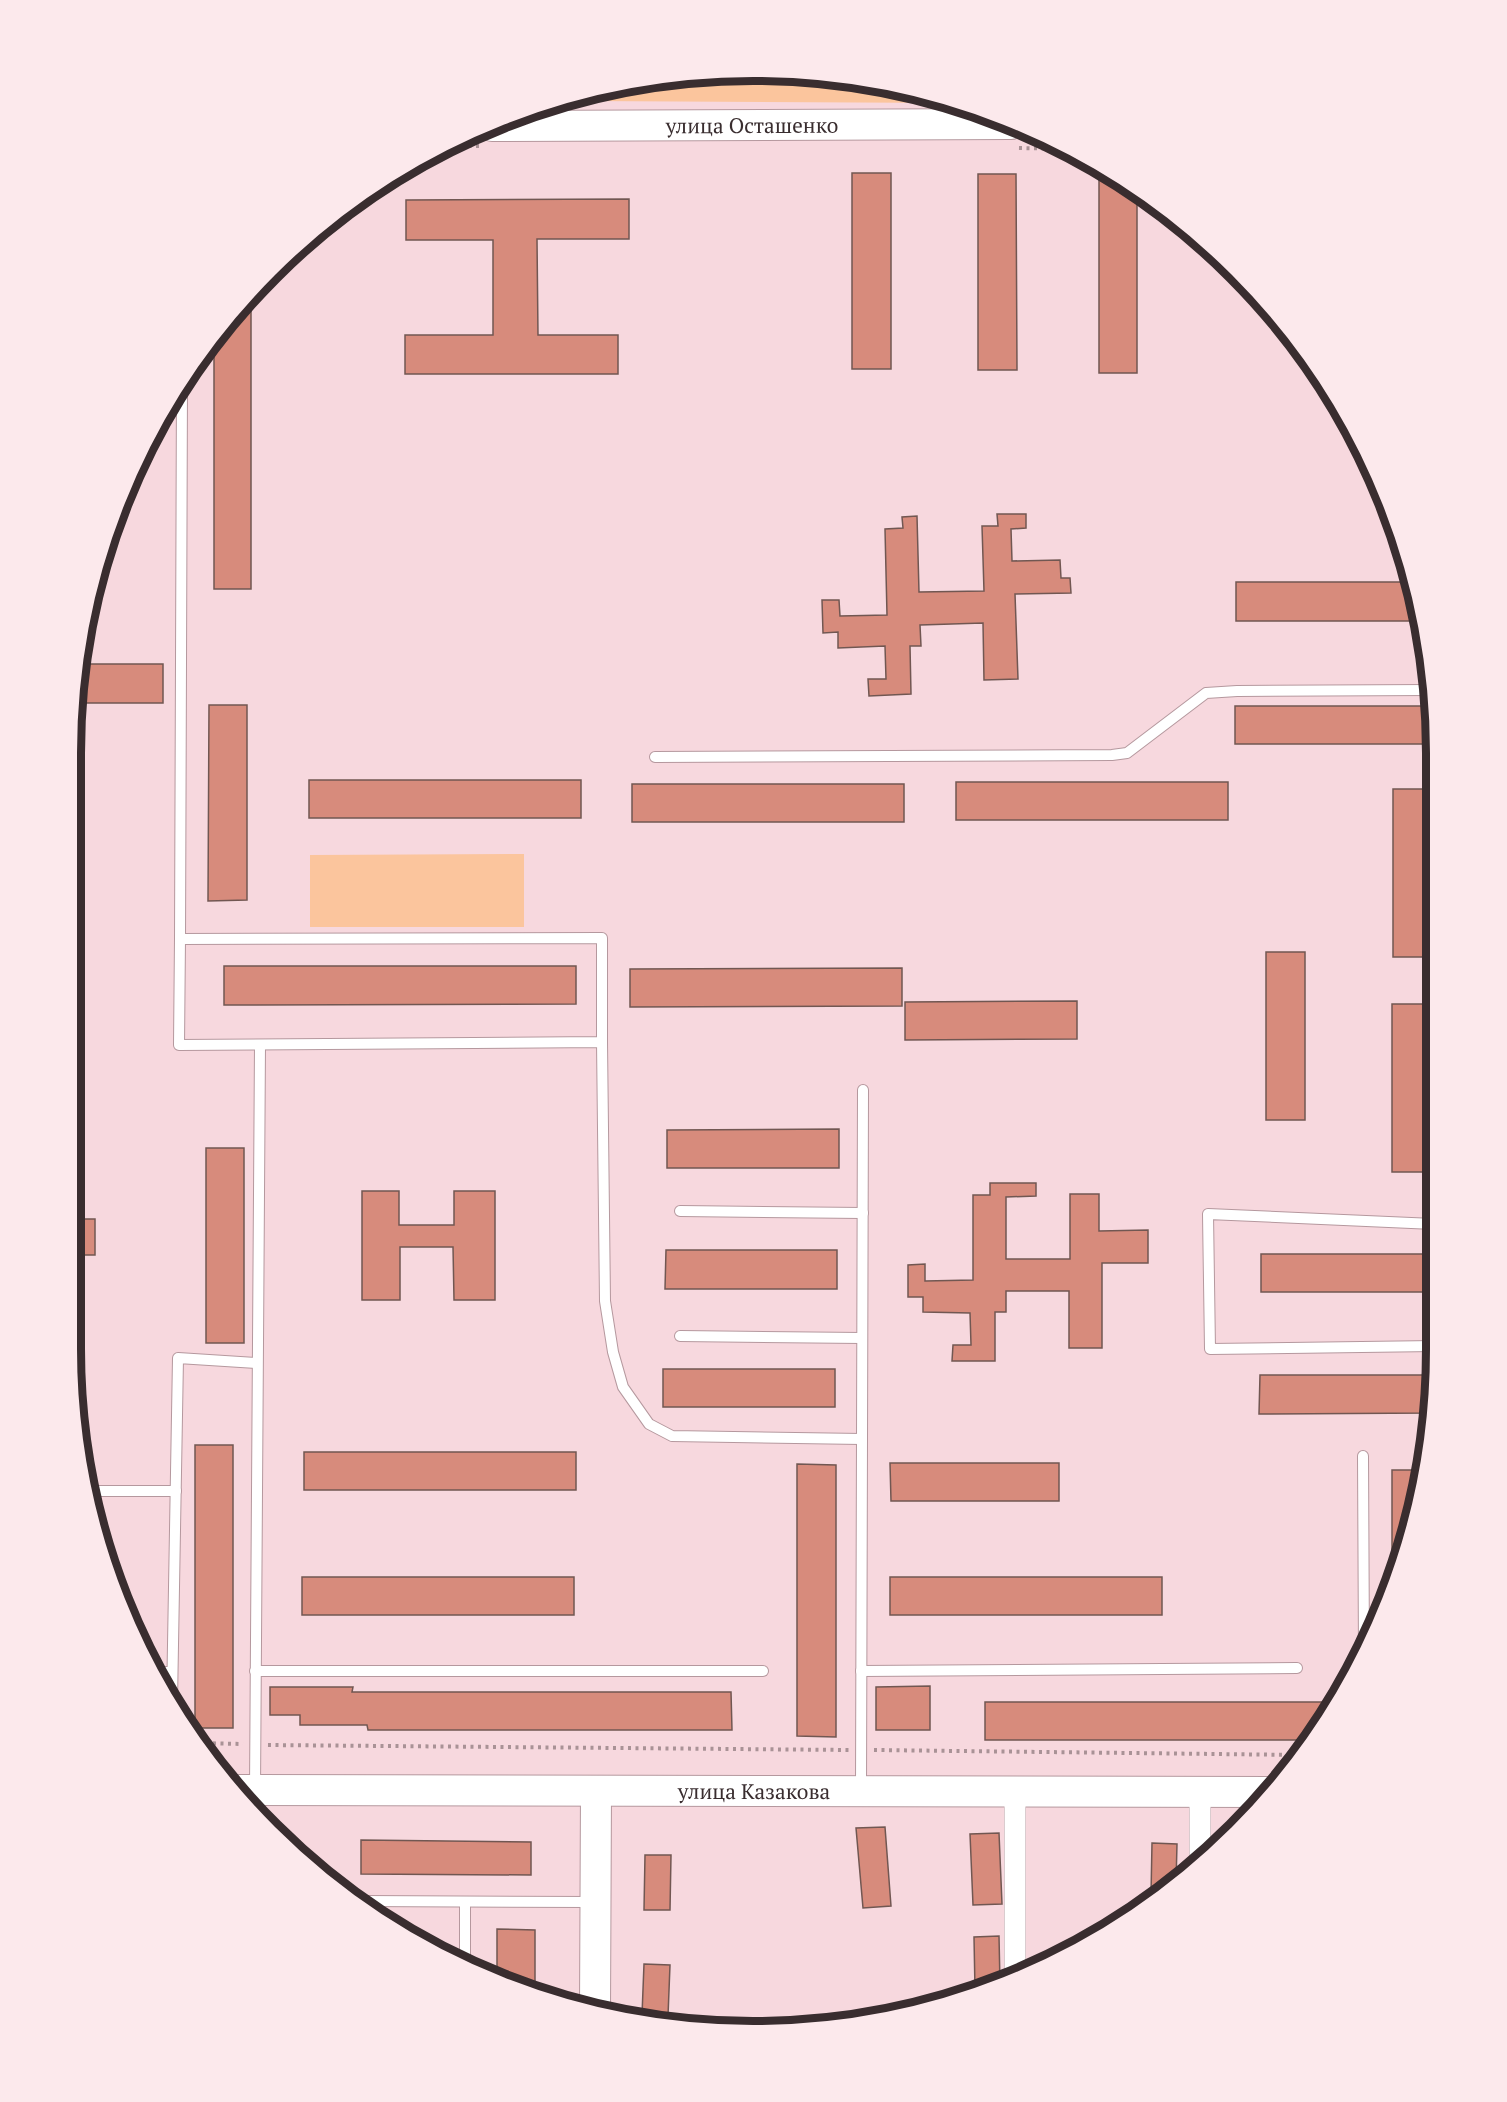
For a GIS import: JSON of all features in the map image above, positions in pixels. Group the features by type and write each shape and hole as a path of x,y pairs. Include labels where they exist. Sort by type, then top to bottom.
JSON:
{"street":[{"name":"улица Осташенко","path":"513,126 989,124"},
{"name":"улица Казакова","path":"247,1790 1259,1792"},
{"path":"595,2002 596,1791"},
{"path":"1015,1791 1015,1968"},
{"path":"1200,1792 1200,1851"}],"lane":[{"path":"182,399 179,1045 602,1042"},
{"path":"655,757 1112,755 1127,753 1206,693 1423,690"},
{"path":"180,939 602,938 605,1301 623,1387 649,1424 672,1436 862,1439"},
{"path":"247,1790 255,1745 260,1046"},
{"path":"861,1791 863,1090"},
{"path":"680,1211 863,1213"},
{"path":"1426,1224 1208,1214 1210,1349 1426,1346"},
{"path":"680,1336 862,1338"},
{"path":"172,1687 178,1358 257,1364"},
{"path":"1363,1456 1364,1631"},
{"path":"97,1491 176,1491"},
{"path":"861,1671 1297,1668"},
{"path":"255,1671 763,1671"},
{"path":"164,1672 172,1672"},
{"path":"370,1901 596,1902"},
{"path":"465,1902 465,1956"}],"path":[{"path":"209,1743 1289,1755"}],"shaded area":[{"path":"754,81 797,82 841,87 923,103 592,101 666,87 710,82"},
{"path":"524,854 524,927 310,927 310,855"}],"building":[{"path":"852,173 891,173 891,369 852,369"},
{"path":"978,174 1016,174 1017,370 978,370"},
{"path":"1100,177 1137,201 1137,373 1099,373"},
{"path":"629,199 629,239 537,239 538,335 618,335 618,374 405,374 405,335 493,335 493,240 406,240 406,200"},
{"path":"251,307 251,589 214,589 214,352"},
{"path":"997,514 1026,514 1026,528 1011,529 1012,561 1060,560 1061,578 1070,578 1071,593 1015,594 1018,679 984,680 983,623 920,625 921,646 910,646 911,694 869,696 868,679 886,679 885,646 838,648 838,632 823,633 822,600 839,600 840,616 887,615 885,529 903,528 902,517 917,516 919,592 984,591 982,526 998,526"},
{"path":"1236,582 1404,582 1413,621 1236,621"},
{"path":"87,664 163,664 163,703 83,703"},
{"path":"209,705 247,705 247,900 208,901"},
{"path":"1235,706 1425,706 1426,744 1235,744"},
{"path":"309,780 581,780 581,818 309,818"},
{"path":"956,782 1228,782 1228,820 956,820"},
{"path":"632,784 904,784 904,822 632,822"},
{"path":"1393,789 1426,789 1426,957 1393,957"},
{"path":"1266,952 1305,952 1305,1120 1266,1120"},
{"path":"224,966 576,966 576,1004 224,1005"},
{"path":"902,968 902,1006 630,1007 630,969"},
{"path":"1077,1001 1077,1039 905,1040 905,1002"},
{"path":"1392,1004 1426,1004 1426,1172 1392,1172"},
{"path":"839,1129 839,1168 667,1168 667,1130"},
{"path":"206,1148 244,1148 244,1343 206,1343"},
{"path":"990,1183 1036,1183 1036,1196 1006,1197 1006,1259 1070,1259 1070,1194 1099,1194 1099,1231 1148,1230 1148,1263 1102,1263 1102,1348 1069,1348 1069,1291 1006,1291 1006,1312 995,1312 995,1361 952,1361 953,1345 971,1345 970,1313 923,1312 923,1297 908,1297 908,1265 925,1264 925,1281 973,1280 973,1195 990,1195"},
{"path":"362,1191 399,1191 399,1225 454,1225 454,1191 495,1191 495,1300 454,1300 453,1247 400,1247 400,1300 362,1300"},
{"path":"81,1219 95,1219 95,1255 81,1255"},
{"path":"666,1250 837,1250 837,1289 665,1289"},
{"path":"1261,1254 1426,1254 1426,1292 1261,1292"},
{"path":"663,1369 835,1369 835,1407 663,1407"},
{"path":"1260,1375 1425,1375 1423,1413 1259,1414"},
{"path":"195,1445 233,1445 233,1728 198,1728 195,1723"},
{"path":"304,1452 576,1452 576,1490 304,1490"},
{"path":"890,1463 1059,1463 1059,1501 891,1501"},
{"path":"797,1464 836,1465 836,1737 797,1736"},
{"path":"1392,1470 1415,1470 1403,1523 1392,1559"},
{"path":"302,1577 574,1577 574,1615 302,1615"},
{"path":"890,1577 1162,1577 1162,1615 890,1615"},
{"path":"930,1686 930,1730 876,1730 876,1687"},
{"path":"270,1687 353,1687 352,1692 731,1692 732,1730 368,1730 367,1725 300,1725 300,1715 270,1715"},
{"path":"985,1702 1325,1702 1300,1740 985,1740"},
{"path":"885,1827 891,1906 863,1908 856,1828"},
{"path":"999,1833 1002,1904 973,1905 970,1834"},
{"path":"361,1840 531,1842 531,1875 361,1874"},
{"path":"1152,1843 1177,1844 1176,1871 1151,1891"},
{"path":"645,1855 671,1855 670,1910 644,1910"},
{"path":"497,1929 535,1930 535,1984 497,1970"},
{"path":"999,1936 1000,1974 975,1983 974,1937"},
{"path":"644,1964 670,1965 668,2015 642,2011"}]}
